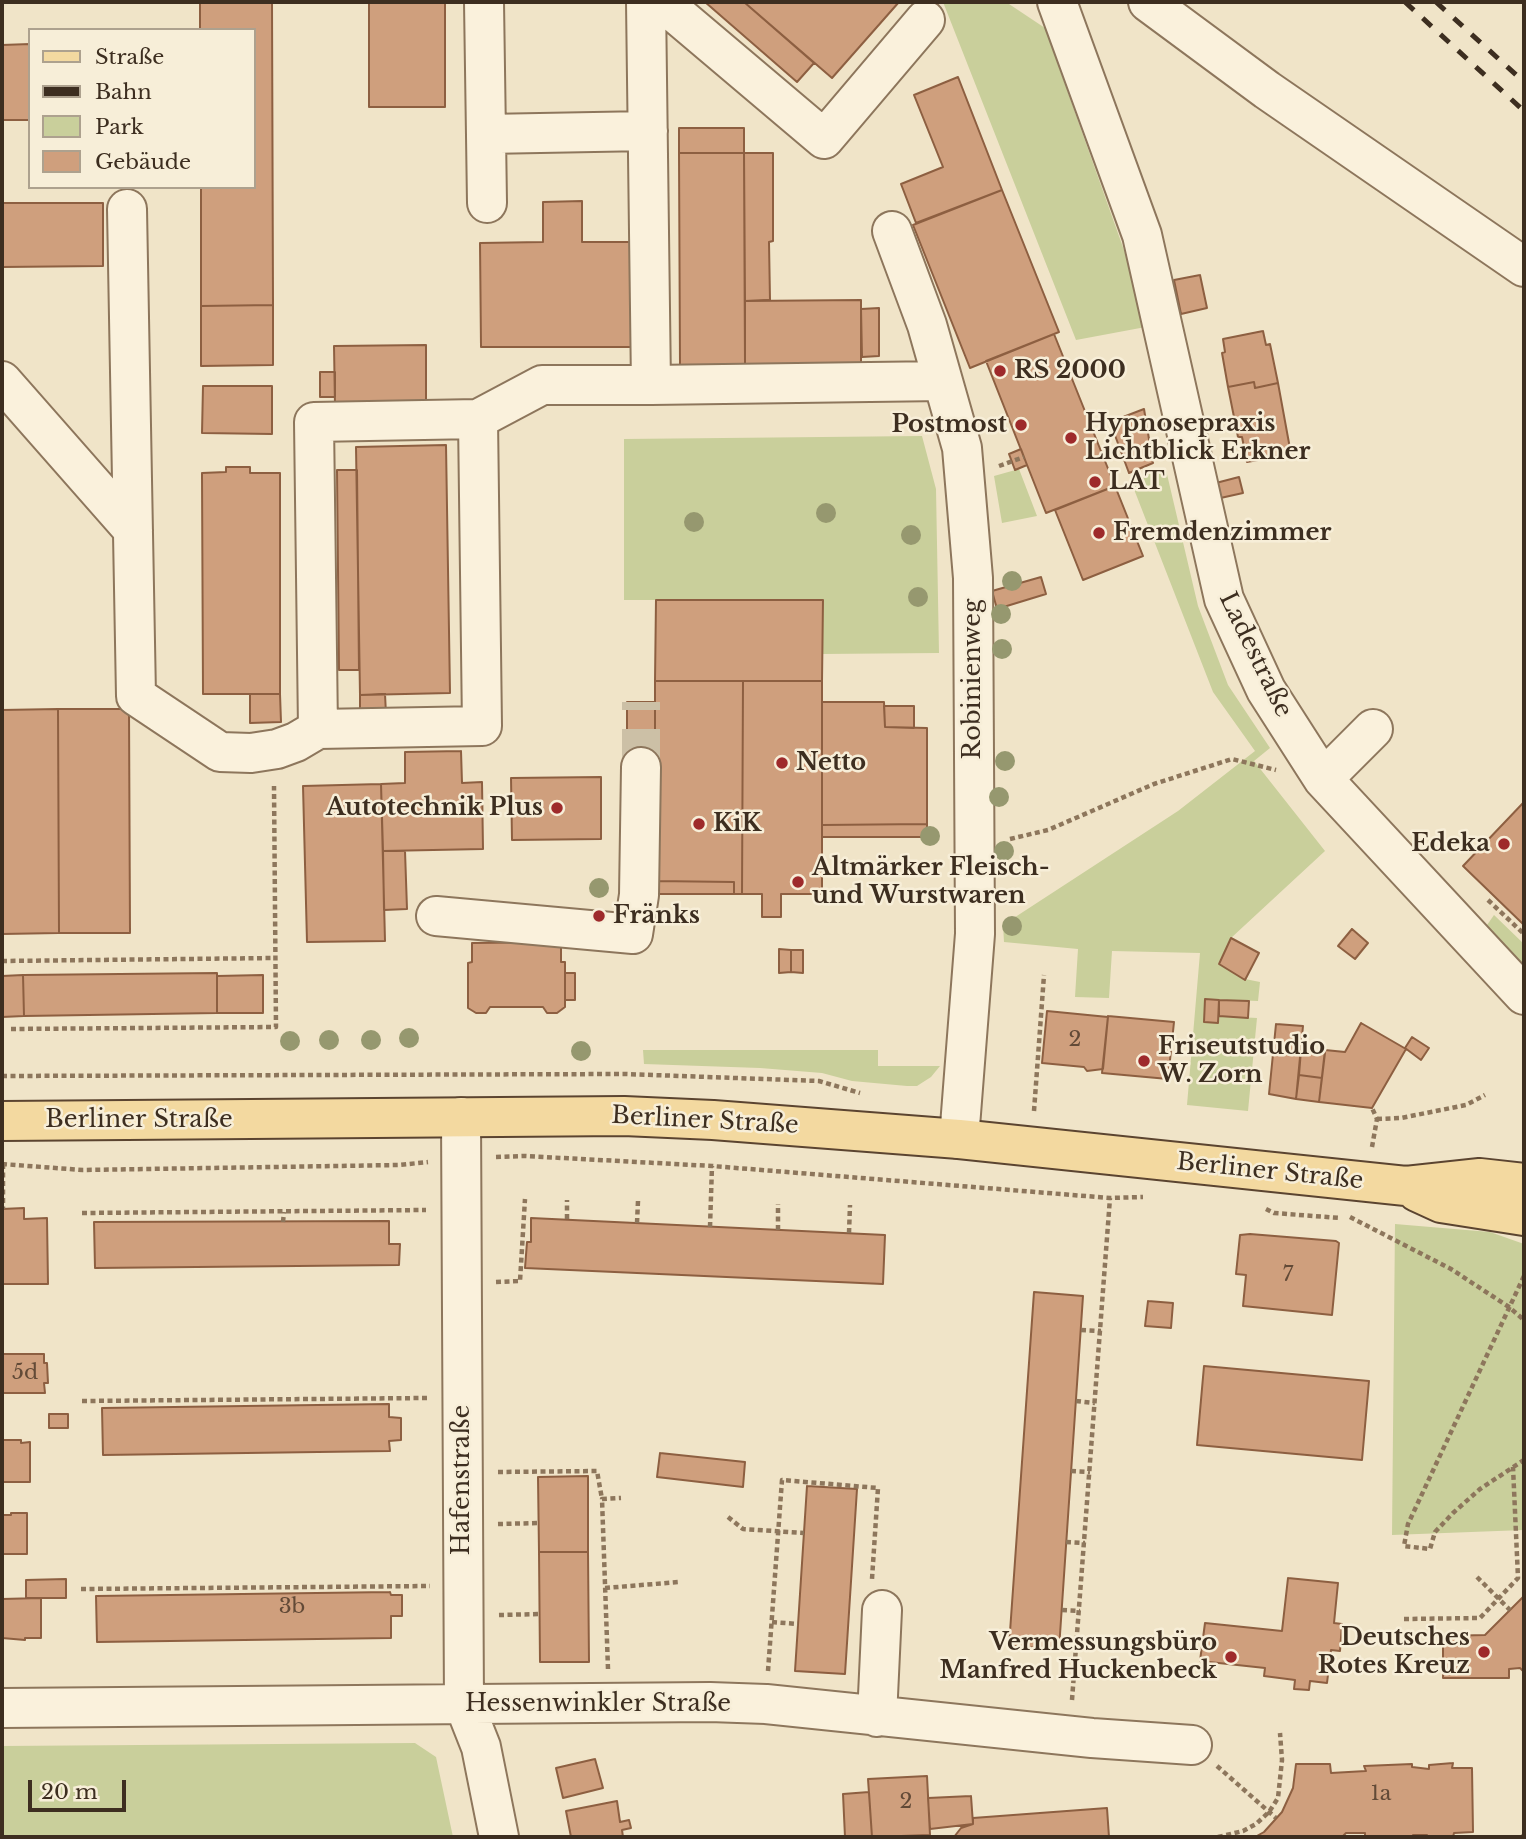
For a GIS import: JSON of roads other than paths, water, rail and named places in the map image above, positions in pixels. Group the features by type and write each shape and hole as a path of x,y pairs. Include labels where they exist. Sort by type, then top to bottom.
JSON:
{"main road":[{"name":"Berliner Straße","path":"2,1121 624,1116 713,1120 959,1139 1406,1186 1480,1178 1524,1183"},
{"name":"Berliner Straße","path":"1406,1186 1441,1203 1524,1216"}],"street":[{"path":"484,2 487,203"},
{"path":"646,2 651,385"},
{"path":"662,2 824,139 925,20"},
{"name":"Ladestraße","path":"1057,2 1142,235 1224,600 1266,690 1319,773 1524,995"},
{"path":"1148,2 1267,90 1524,267"},
{"path":"486,134 648,131"},
{"path":"127,209 136,696 220,752 251,753 273,749 296,742 318,729 482,726 478,419"},
{"name":"Robinienweg","path":"892,231 927,325 962,448 973,578 975,934 964,1104 959,1139"},
{"path":"318,729 314,422 478,419 542,384 943,380"},
{"path":"2,382 133,530"},
{"path":"1319,773 1373,729"},
{"path":"436,916 633,934 639,895 641,767"},
{"name":"Hafenstraße","path":"461,1117 459,1159 464,1704 481,1747 499,1837"},
{"path":"877,1596 877,1717"},
{"name":"Hessenwinkler Straße","path":"2,1708 710,1702 766,1704 1068,1736 1192,1745"}],"tunnel":[{"path":"641,702 641,767"}],"railway":[{"path":"1405,2 1524,111"},
{"path":"1436,2 1524,82"}],"place":[{"name":"RS 2000","path":"1000,371"},
{"name":"Postmost","path":"1021,425"},
{"name":"Hypnosepraxis Lichtblick Erkner","path":"1071,438"},
{"name":"LAT","path":"1095,482"},
{"name":"Fremdenzimmer","path":"1099,533"},
{"name":"Netto","path":"782,763"},
{"name":"Autotechnik Plus","path":"557,808"},
{"name":"KiK","path":"699,824"},
{"name":"Edeka","path":"1504,844"},
{"name":"Altmärker Fleisch- und Wurstwaren","path":"798,882"},
{"name":"Fränks","path":"599,916"},
{"name":"Friseutstudio W. Zorn","path":"1144,1061"},
{"name":"Deutsches Rotes Kreuz","path":"1484,1652"},
{"name":"Vermessungsbüro Manfred Huckenbeck","path":"1231,1657"}]}
